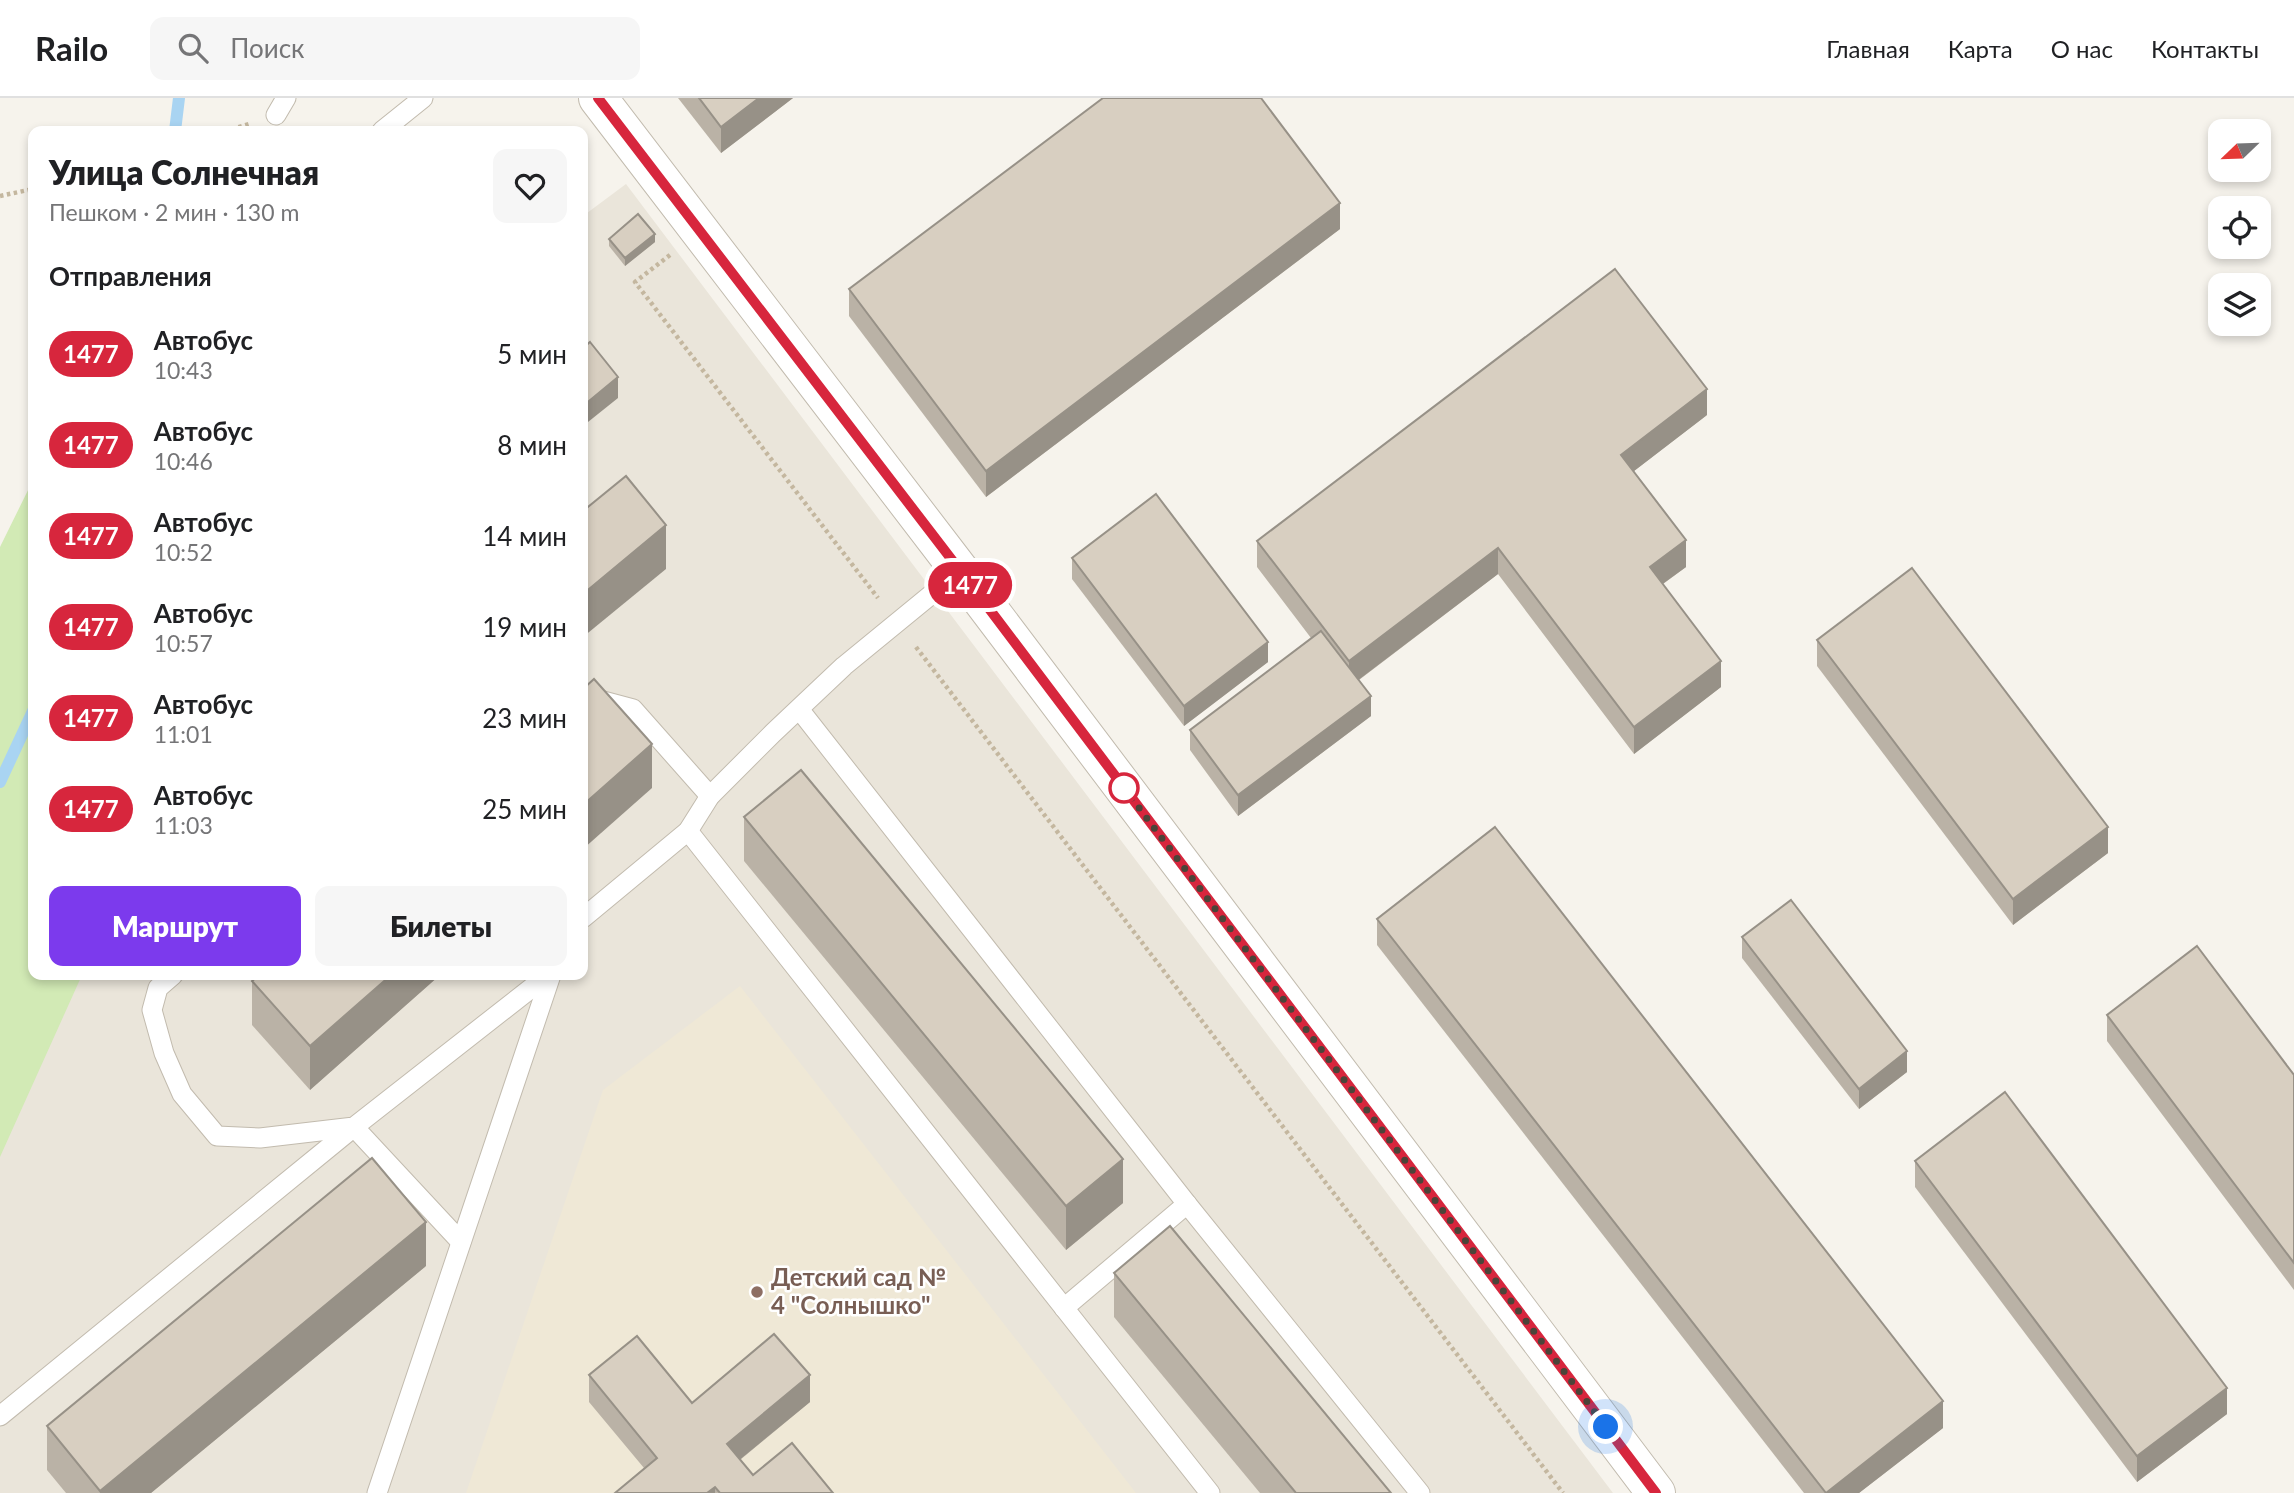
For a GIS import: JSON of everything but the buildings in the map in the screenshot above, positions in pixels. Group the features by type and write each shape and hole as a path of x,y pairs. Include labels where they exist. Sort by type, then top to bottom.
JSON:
{"street":[{"path":"598,98 960,571 1656,1493"}],"lane":[{"path":"388,126 423,98"},
{"path":"588,914 688,831 710,796 844,666 960,571"},
{"path":"588,700 603,701 633,709 710,796"},
{"path":"799,709 1187,1204 1420,1493"},
{"path":"688,831 1210,1493"},
{"path":"167,980 158,988 152,1010 161,1042 182,1094 217,1136 260,1138 354,1127"},
{"path":"0,1416 354,1127 544,980"},
{"path":"377,1493 548,980"},
{"path":"354,1127 461,1242"},
{"path":"1064,1308 1187,1204"}],"path":[{"path":"0,196 28,190"},
{"path":"702,232 635,282 1563,1493"}],"shaded area":[{"path":"626,184 1613,1493 0,1493 0,1101 55,980 588,980 588,212"},
{"name":"Детский сад № 4 \"Солнышко\"","path":"740,986 1136,1493 466,1493 603,1090"}],"green space":[{"path":"28,490 28,980 80,980 0,1157 0,547"}],"waterway":[{"path":"176,126 179,98"},
{"path":"0,782 28,722"}],"bus line":[{"name":"1477","path":"598,98 975,590 1656,1493"}],"place":[{"name":"Детский сад № 4 \"Солнышко\"","path":"757,1292"}],"route":[{"path":"1124,788 1606,1427"}]}
